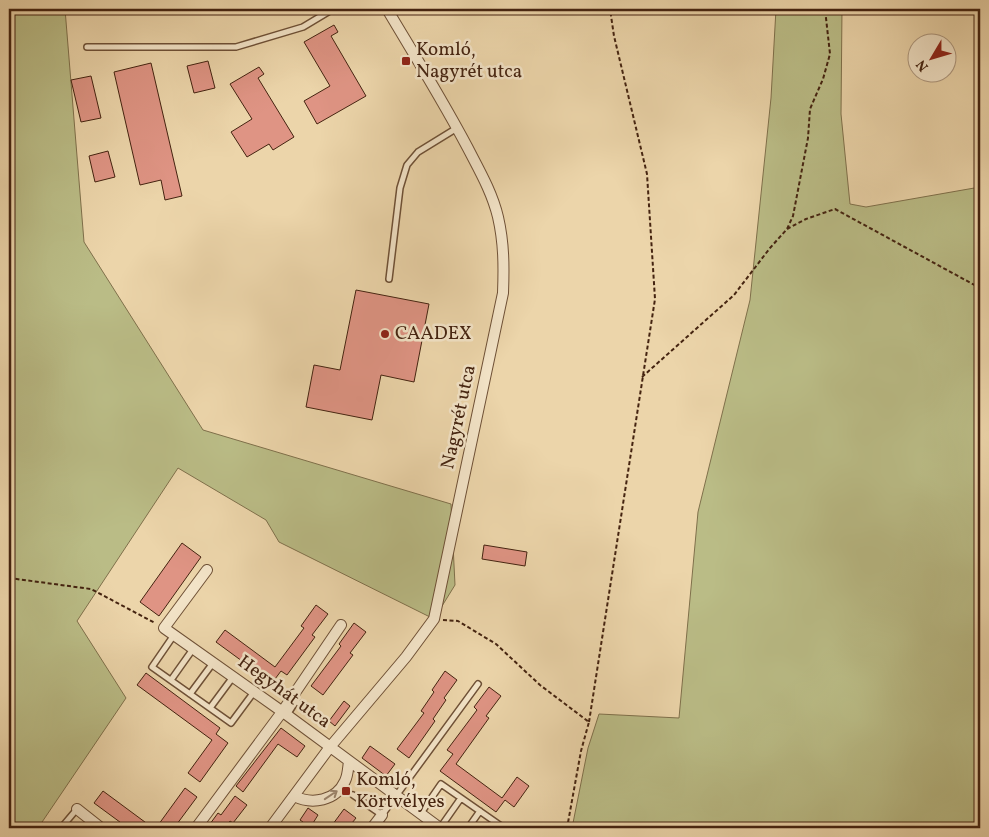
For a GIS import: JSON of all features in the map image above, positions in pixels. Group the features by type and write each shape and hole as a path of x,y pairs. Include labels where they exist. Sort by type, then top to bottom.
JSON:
{"street":[{"name":"Nagyrét utca","path":"387,9 457,128 492,194 498,217 504,262 503,293 434,619"},
{"path":"164,628 206,570"},
{"path":"270,828 330,747 406,658 434,619"},
{"path":"196,828 285,713 341,625"},
{"name":"Hegyhát utca","path":"164,628 285,713 440,828"},
{"path":"294,796 302,800 328,799 345,782 349,762"},
{"path":"77,809 98,827"},
{"path":"372,828 382,815"}],"lane":[{"path":"87,48 236,47 303,27 332,9"},
{"path":"389,278 400,188 407,165 418,152 457,128"},
{"path":"174,635 152,667 231,723 254,692"},
{"path":"171,680 193,649"},
{"path":"190,694 213,663"},
{"path":"210,708 233,677"},
{"path":"354,795 382,815 478,684"},
{"path":"285,713 296,701 324,721"},
{"path":"420,813 441,784 504,828"},
{"path":"440,828 461,798"},
{"path":"61,828 77,809"},
{"path":"468,828 480,812"}],"path":[{"path":"567,828 581,750 589,722 655,299 648,174 614,36 610,9"},
{"path":"642,377 734,295 787,229 793,216 808,138 810,109 830,54 825,9"},
{"path":"787,229 806,219 835,209 980,288"},
{"path":"9,578 91,589 164,628"},
{"path":"434,619 458,621 496,644 540,685 589,722"}],"green space":[{"path":"9,9 65,9 84,242 203,430 451,504 455,585 434,619 279,542 266,520 178,468 77,621 126,698 38,828 9,828"},
{"path":"776,9 842,9 841,114 850,204 866,207 980,187 980,828 572,828 588,748 599,714 679,718 698,512 750,300 771,98"}],"building":[{"path":"334,25 338,32 331,36 366,96 317,124 304,101 330,86 304,42"},
{"path":"208,61 215,88 194,93 187,66"},
{"path":"151,63 182,196 165,200 161,180 140,185 114,72"},
{"path":"259,67 264,74 258,78 294,137 273,150 269,144 247,157 231,132 252,119 230,84"},
{"path":"91,76 101,118 81,122 71,80"},
{"path":"108,151 115,177 95,182 89,156"},
{"name":"CAADEX","path":"356,290 429,304 414,382 381,375 372,420 306,407 314,365 340,370"},
{"path":"182,543 201,557 159,616 140,602"},
{"path":"484,545 527,552 525,566 482,559"},
{"path":"316,605 328,614 312,635 315,637 287,675 281,671 272,683 216,642 225,630 275,667 304,628 301,626"},
{"path":"354,623 366,632 350,653 353,655 323,695 311,686 341,646 339,644"},
{"path":"445,671 457,680 444,698 446,700 433,719 435,721 409,758 397,749 424,713 421,711"},
{"path":"146,673 220,728 216,734 228,743 200,782 188,773 212,740 137,685"},
{"path":"489,687 501,696 486,716 489,718 456,764 502,798 517,777 529,786 514,807 505,800 496,812 440,771 453,754 447,750 477,710 474,707"},
{"path":"344,701 350,706 335,726 329,721"},
{"path":"281,728 305,746 297,757 278,744 243,792 236,786"},
{"path":"370,746 395,764 386,776 362,758"},
{"path":"185,788 197,797 174,828 156,828"},
{"path":"103,791 153,828 128,828 94,803"},
{"path":"235,796 247,805 233,823 230,821 225,828 207,828 218,813 221,815"},
{"path":"308,808 318,815 310,828 299,828 303,822 300,820"},
{"path":"344,809 356,818 348,828 330,828"}],"place":[{"name":"Komló, Nagyrét utca","path":"406,61"},
{"name":"CAADEX","path":"385,334"},
{"name":"Komló, Körtvélyes","path":"346,791"}]}
